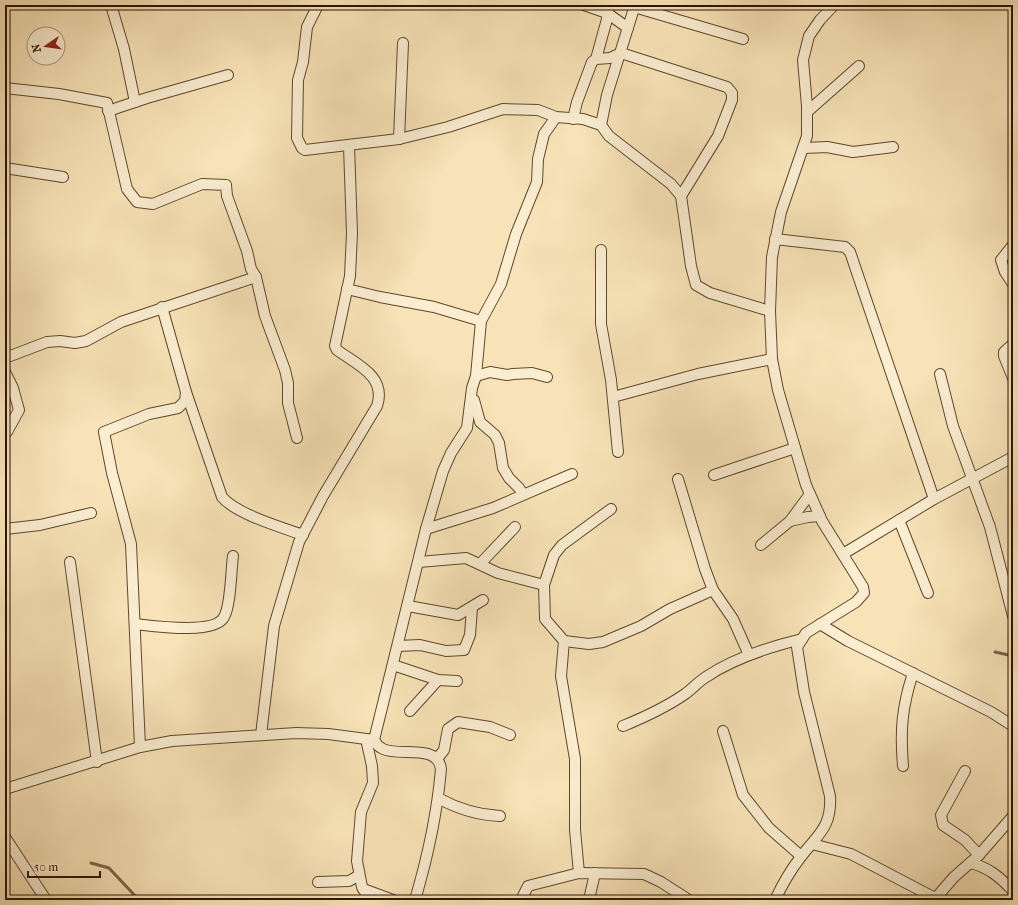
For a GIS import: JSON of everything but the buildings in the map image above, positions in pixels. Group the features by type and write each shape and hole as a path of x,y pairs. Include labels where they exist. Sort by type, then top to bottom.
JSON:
{"street":[{"path":"111,5 124,49 135,102"},
{"path":"584,5 608,9 628,28"},
{"path":"775,900 783,883 801,856 826,825 830,807 830,796 799,665 797,647 806,633 856,602 864,593 863,587 820,516 810,494 778,390 772,359 770,311 772,257 780,212 807,136 807,112 802,60 810,36 820,20 834,5"},
{"path":"601,125 607,95 621,53 634,6 743,39"},
{"path":"316,9 307,27 303,62 298,80 297,138 302,148 305,150 399,139 448,127 503,109 538,110 556,117 583,119 601,125 609,136 671,184 681,196 690,266 696,285 710,293 770,311"},
{"path":"573,119 577,102 592,62 596,59 607,19 608,9"},
{"path":"399,139 402,43"},
{"path":"596,59 610,58 621,53 715,82 727,87 732,93 732,100 718,136 681,196"},
{"path":"807,112 859,66"},
{"path":"108,111 228,75"},
{"path":"5,88 103,101 107,103 127,189 132,198 142,203 153,204 202,184 226,185 227,196 244,243 251,269 256,276 267,323 285,370 288,383 286,388 288,403 297,438"},
{"path":"370,900 363,889 358,876 357,861 361,812 373,783 370,739 393,665 420,562 426,529 443,471 451,453 467,428 476,376 481,321 501,284 516,234 537,182 538,159 544,134 556,117"},
{"path":"261,735 274,626 287,579 303,535 323,496 377,406 380,398 373,377 361,365 337,350 335,346 347,289 352,233 349,146"},
{"path":"804,148 827,147 853,152 893,147"},
{"path":"5,168 63,178"},
{"path":"776,239 845,247 850,252 934,498"},
{"path":"1013,245 1001,260 1005,272 1013,284"},
{"path":"601,250 601,324 613,397 618,452"},
{"path":"5,358 47,342 60,341 75,344 86,341 121,322 256,276"},
{"path":"347,289 434,307 481,321"},
{"path":"162,307 186,392 222,497 228,504 303,535"},
{"path":"1013,344 1004,352 1004,356 1013,378"},
{"path":"613,397 698,374 772,359"},
{"path":"5,372 13,388 19,410 8,432 5,432"},
{"path":"476,376 490,372 507,375 532,374 547,377"},
{"path":"940,374 953,426 973,477 990,528 1013,616"},
{"path":"140,747 131,544 112,473 104,432 148,414 178,408 185,401 186,392"},
{"path":"472,396 480,422 495,435 499,443 503,468 509,478 523,494"},
{"path":"714,475 795,448"},
{"path":"843,554 934,498 1013,457"},
{"path":"426,529 493,508 572,474"},
{"path":"678,479 704,570 713,590 733,619 750,655"},
{"path":"761,546 790,521 810,494"},
{"path":"611,509 562,545 554,555 544,585 544,619 564,641 588,644 603,642 642,626 670,609 713,590"},
{"path":"5,529 40,525 91,512"},
{"path":"790,521 820,516"},
{"path":"899,520 928,593"},
{"path":"480,564 514,527"},
{"path":"135,624 197,628 211,627 218,624 224,617 227,608 233,556"},
{"path":"420,562 466,558 498,573 544,585"},
{"path":"70,562 97,762"},
{"path":"408,606 458,615 472,608 483,600"},
{"path":"398,646 420,644 446,651 464,650 470,635 472,608"},
{"path":"820,624 848,641 991,712 1013,726"},
{"path":"622,726 655,713 686,693 706,676 750,655 779,644 802,639"},
{"path":"564,641 561,676 575,759 575,830 579,873"},
{"path":"393,665 438,680 457,681"},
{"path":"903,766 901,732 903,713 905,699 913,673"},
{"path":"410,711 438,680"},
{"path":"437,759 444,750 448,729 458,722 490,727 510,735"},
{"path":"723,731 743,795 769,828 801,856"},
{"path":"5,790 63,770 97,762 140,747 172,741 261,735 328,734 370,739 384,750 421,752 437,759 441,769 438,798 426,862 415,900"},
{"path":"965,771 941,815 941,820 943,825 965,840 979,855"},
{"path":"438,798 452,806 484,816 500,816"},
{"path":"812,844 851,854 935,899 979,855 1013,816"},
{"path":"5,837 46,900"},
{"path":"970,863 981,866 1000,876 1013,891"},
{"path":"523,900 523,896 528,886 579,873 644,874 661,882 689,900"},
{"path":"590,900 595,873"},
{"path":"318,882 349,881 358,876"},
{"path":"363,889 393,900"}],"waterway":[{"path":"995,652 1013,656"},
{"path":"91,863 109,868 139,900"}]}
